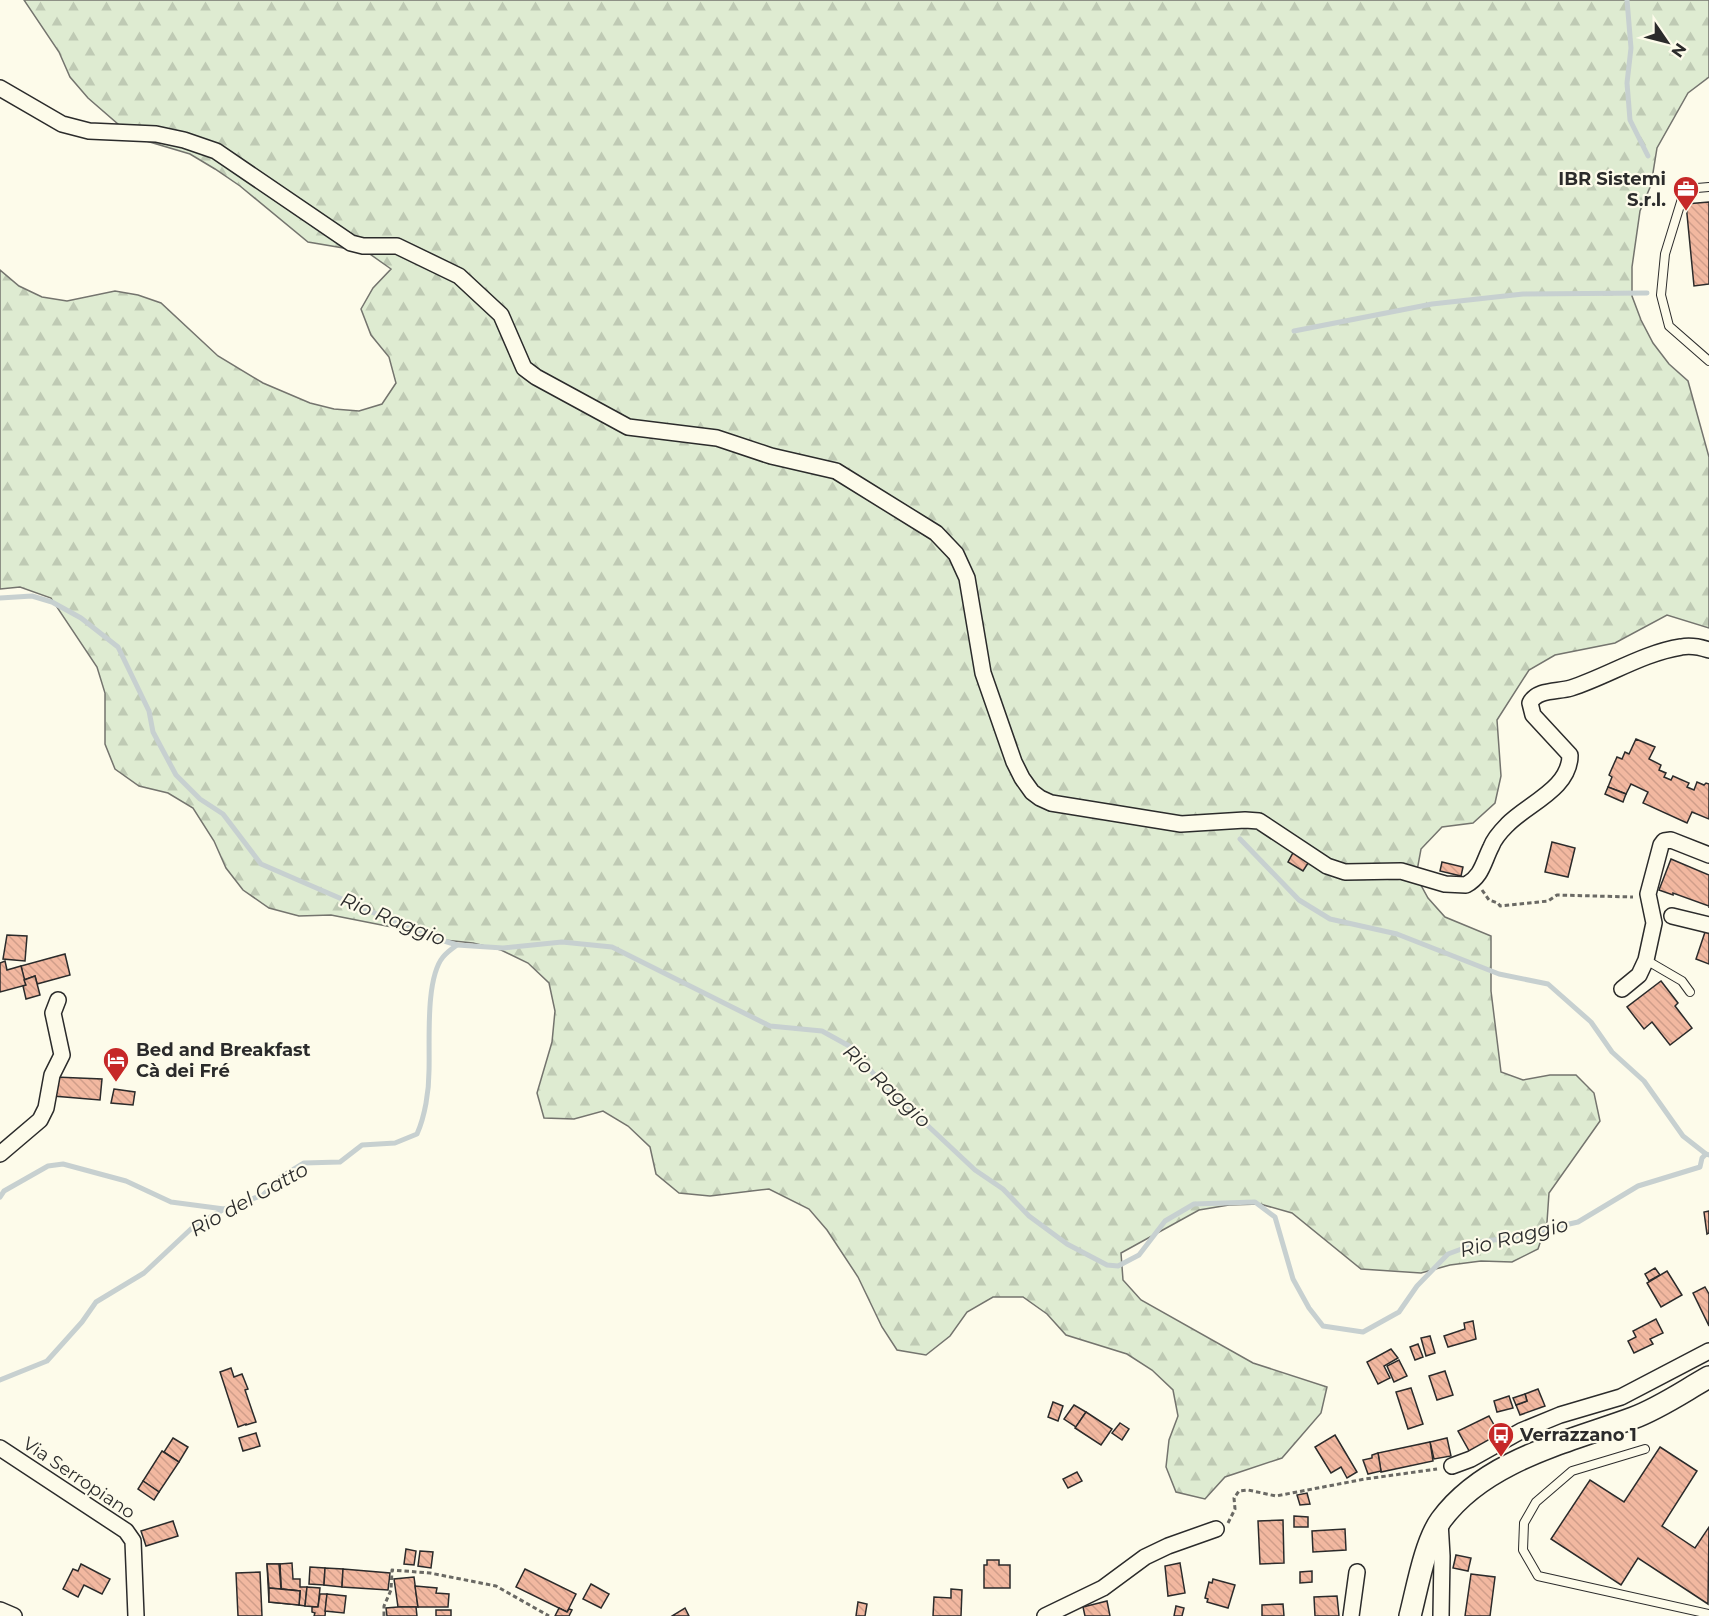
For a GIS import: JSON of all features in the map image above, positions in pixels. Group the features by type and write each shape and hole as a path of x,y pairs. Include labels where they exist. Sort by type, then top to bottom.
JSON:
{"street":[{"path":"0,88 62,124 89,131 156,134 184,140 216,151 351,243 363,246 397,246 459,276 501,315 524,368 536,377 628,427 717,438 771,456 836,471 936,533 956,554 967,578 983,673 1014,762 1022,778 1040,798 1051,803 1181,824 1259,821 1326,866 1345,872 1401,871 1445,884 1466,885 1480,873 1501,831 1513,819 1549,793 1568,770 1570,755 1533,715 1530,703 1532,698 1537,694 1570,688 1649,656 1681,647 1694,646 1709,650"},
{"path":"1622,989 1639,975 1646,960 1654,923 1648,894 1661,845 1664,841 1671,840 1709,855"},
{"path":"1672,916 1709,925"},
{"path":"0,1154 40,1120 46,1108 52,1075 62,1055 53,1012 58,1000"},
{"path":"1452,1466 1471,1459 1521,1431 1560,1415 1621,1397 1709,1351"},
{"path":"1410,1616 1427,1552 1440,1522 1456,1503 1484,1481 1521,1459 1571,1438 1649,1412 1709,1377"},
{"name":"Via Serropiano","path":"0,1448 126,1531 133,1541 136,1616"},
{"path":"1440,1522 1441,1616"},
{"path":"1045,1616 1103,1588 1145,1557 1216,1529"},
{"path":"1351,1616 1357,1572"},
{"path":"0,1610 14,1616"}],"lane":[{"path":"1709,187 1685,189 1665,254 1661,295 1670,326 1709,361"},
{"path":"1646,960 1682,981 1690,992"},
{"path":"1645,1449 1572,1471 1536,1502 1524,1522 1523,1550 1539,1576 1709,1614"}],"path":[{"path":"1466,885 1483,891 1489,900 1500,906 1548,901 1557,895 1640,897"},
{"path":"1216,1529 1226,1526 1232,1518 1235,1509 1234,1498 1239,1491 1248,1490 1276,1496 1365,1479 1452,1466"},
{"path":"384,1616 384,1606 391,1590 392,1570 438,1574 496,1586 549,1616"}],"green space":[{"path":"24,0 1709,0 1709,77 1688,93 1657,148 1651,185 1640,211 1632,267 1632,296 1653,343 1669,364 1688,381 1709,457 1709,628 1667,615 1615,643 1555,655 1529,670 1497,720 1501,776 1495,803 1473,823 1442,827 1421,849 1416,876 1428,898 1445,917 1491,936 1491,991 1501,1072 1523,1080 1550,1075 1576,1075 1594,1093 1600,1121 1549,1193 1547,1222 1538,1249 1512,1262 1481,1261 1450,1265 1421,1273 1361,1269 1292,1213 1260,1204 1229,1205 1199,1210 1121,1253 1123,1280 1141,1300 1253,1363 1327,1387 1321,1413 1282,1458 1225,1477 1205,1499 1176,1492 1166,1467 1169,1440 1178,1416 1173,1390 1152,1370 1127,1354 1066,1335 1047,1314 1023,1297 993,1297 967,1312 950,1336 926,1355 897,1350 882,1327 858,1277 827,1230 809,1209 769,1189 710,1196 679,1193 656,1174 650,1147 628,1126 603,1111 574,1119 544,1118 537,1093 552,1042 555,1011 549,983 528,963 501,950 473,943 444,940 412,931 331,915 299,916 269,908 243,890 226,868 214,841 193,808 168,793 139,786 115,769 105,744 105,693 97,667 51,598 20,587 0,589 0,270 19,286 42,297 67,301 115,291 138,295 161,303 218,356 263,383 310,403 334,409 359,411 382,404 396,383 389,357 371,335 361,309 373,288 391,269 367,252 308,242 240,186 190,154 133,137 88,98 70,77 59,52"}],"building":[{"path":"1709,202 1709,284 1694,286 1686,204"},
{"path":"1636,739 1655,747 1649,759 1661,765 1659,770 1666,773 1664,777 1671,780 1673,776 1689,783 1687,787 1694,790 1697,782 1704,785 1709,784 1709,819 1692,812 1687,823 1643,803 1648,792 1631,784 1626,794 1608,787 1612,777 1609,775 1617,757 1622,759 1625,752 1629,754"},
{"path":"1608,787 1626,794 1623,802 1605,794"},
{"path":"1552,842 1575,848 1568,877 1545,872"},
{"path":"1294,851 1310,860 1303,871 1288,862"},
{"path":"1671,859 1709,875 1709,906 1659,890"},
{"path":"1442,862 1463,867 1461,876 1440,871"},
{"path":"1707,926 1709,927 1709,964 1696,959"},
{"path":"7,935 27,936 25,961 3,959"},
{"path":"65,954 70,975 37,984 35,976 24,980 21,966"},
{"path":"5,961 7,970 21,966 26,985 0,992 0,963"},
{"path":"35,976 40,995 26,999 24,980"},
{"path":"1661,981 1678,1003 1675,1006 1692,1028 1670,1045 1652,1022 1644,1029 1627,1007"},
{"path":"55,1077 102,1079 100,1100 53,1096"},
{"path":"114,1089 135,1092 133,1105 111,1103"},
{"path":"1709,1211 1709,1233 1707,1234 1704,1212"},
{"path":"1655,1268 1660,1275 1649,1281 1645,1274"},
{"path":"1667,1271 1682,1295 1661,1307 1647,1283"},
{"path":"1705,1287 1709,1294 1709,1326 1693,1293"},
{"path":"1656,1319 1663,1333 1650,1339 1653,1344 1634,1353 1628,1341 1636,1337 1633,1331"},
{"path":"1473,1321 1476,1339 1448,1347 1444,1336 1465,1329 1464,1323"},
{"path":"1430,1336 1435,1353 1426,1356 1421,1338"},
{"path":"1418,1344 1423,1357 1415,1360 1410,1347"},
{"path":"1391,1349 1398,1358 1384,1366 1390,1378 1378,1384 1367,1362"},
{"path":"1399,1360 1407,1376 1394,1382 1387,1366"},
{"path":"231,1368 234,1377 242,1374 256,1422 238,1427 220,1372"},
{"path":"1445,1371 1453,1395 1437,1400 1429,1376"},
{"path":"1411,1388 1423,1424 1408,1429 1396,1392"},
{"path":"1538,1389 1545,1406 1520,1415 1516,1405 1527,1401 1525,1394"},
{"path":"1525,1394 1527,1401 1516,1405 1513,1398"},
{"path":"1509,1396 1513,1408 1497,1412 1494,1401"},
{"path":"1053,1402 1063,1406 1058,1421 1048,1417"},
{"path":"1074,1405 1086,1412 1076,1427 1064,1419"},
{"path":"1086,1412 1112,1429 1101,1445 1075,1428"},
{"path":"1489,1416 1502,1439 1472,1456 1458,1431"},
{"path":"1120,1423 1129,1429 1122,1440 1112,1433"},
{"path":"256,1433 260,1446 243,1451 239,1438"},
{"path":"1335,1435 1357,1472 1347,1478 1341,1467 1331,1473 1315,1447"},
{"path":"173,1438 188,1447 179,1462 164,1452"},
{"path":"1447,1438 1451,1456 1434,1459 1430,1442"},
{"path":"1430,1442 1433,1461 1381,1472 1378,1453"},
{"path":"1660,1447 1697,1471 1662,1526 1695,1548 1709,1527 1708,1604 1638,1558 1621,1585 1551,1539 1590,1480 1624,1502"},
{"path":"162,1451 179,1462 159,1492 143,1481"},
{"path":"1378,1453 1381,1471 1368,1474 1363,1460 1372,1458 1372,1455"},
{"path":"1077,1472 1082,1481 1068,1488 1063,1479"},
{"path":"143,1481 159,1492 154,1500 138,1489"},
{"path":"1307,1493 1310,1504 1300,1505 1297,1495"},
{"path":"1294,1516 1308,1517 1308,1527 1294,1527"},
{"path":"1283,1520 1284,1563 1260,1564 1258,1521"},
{"path":"173,1521 178,1536 146,1546 141,1531"},
{"path":"1345,1529 1346,1550 1313,1552 1312,1531"},
{"path":"406,1549 416,1551 414,1565 404,1564"},
{"path":"420,1551 433,1552 431,1568 418,1566"},
{"path":"1456,1555 1471,1558 1468,1571 1453,1568"},
{"path":"987,1560 999,1560 999,1565 1010,1565 1010,1588 984,1588 984,1565 987,1565"},
{"path":"292,1563 293,1579 300,1579 300,1587 307,1587 305,1606 299,1605 300,1591 281,1589 280,1564"},
{"path":"1180,1563 1185,1593 1168,1596 1165,1566"},
{"path":"81,1564 110,1579 102,1594 84,1585 78,1597 63,1589 73,1569 78,1571"},
{"path":"267,1564 280,1564 281,1589 300,1591 299,1605 269,1602"},
{"path":"267,1564 279,1564 281,1589 269,1588"},
{"path":"310,1567 325,1568 324,1585 309,1584"},
{"path":"325,1568 343,1569 342,1587 324,1585"},
{"path":"343,1569 390,1573 388,1590 342,1587"},
{"path":"525,1569 576,1594 567,1612 516,1587"},
{"path":"1312,1571 1312,1582 1300,1583 1300,1572"},
{"path":"260,1572 262,1616 238,1616 236,1573"},
{"path":"1471,1574 1495,1577 1490,1616 1465,1616"},
{"path":"414,1577 418,1607 398,1607 394,1579"},
{"path":"1213,1579 1235,1585 1228,1608 1207,1602 1208,1599 1205,1598 1209,1582 1212,1583"},
{"path":"591,1584 609,1594 601,1608 583,1599"},
{"path":"415,1586 437,1588 436,1593 449,1594 448,1607 418,1607"},
{"path":"307,1587 320,1588 318,1607 305,1606"},
{"path":"269,1588 300,1591 299,1605 269,1602"},
{"path":"951,1589 962,1590 961,1616 933,1616 934,1597 951,1598"},
{"path":"320,1594 327,1594 325,1616 314,1616 312,1607 318,1607"},
{"path":"327,1594 346,1596 344,1613 325,1611"},
{"path":"1337,1596 1339,1616 1315,1616 1314,1597"},
{"path":"1107,1601 1110,1616 1085,1616 1083,1607"},
{"path":"858,1602 867,1604 865,1616 856,1616"},
{"path":"1283,1604 1284,1616 1262,1616 1262,1605"},
{"path":"1176,1606 1184,1608 1182,1616 1174,1616"},
{"path":"416,1607 417,1616 387,1616 386,1608"},
{"path":"559,1608 567,1612 569,1609 572,1610 569,1616 555,1616"},
{"path":"685,1608 689,1616 672,1616"},
{"path":"436,1610 451,1610 451,1616 436,1616"}],"waterway":[{"path":"1627,0 1631,48 1627,83 1630,120 1648,156"},
{"path":"1294,331 1432,304 1523,294 1647,293"},
{"name":"Rio Raggio","path":"0,598 32,596 52,602 81,618 118,647 149,711 153,732 176,775 200,799 223,814 261,864 425,935 457,945 503,948 562,942 612,947 770,1026 822,1031 851,1047 878,1079 975,1170 1003,1189 1029,1216 1067,1244 1107,1265 1118,1266 1139,1255 1165,1221 1194,1204 1255,1202 1275,1217 1293,1279 1309,1308 1323,1326 1363,1332 1399,1312 1417,1286 1448,1254 1483,1241 1504,1239 1578,1222 1638,1186 1700,1167 1702,1158 1706,1154 1709,1155"},
{"path":"1240,839 1299,900 1330,919 1397,934 1499,974 1548,984 1591,1022 1612,1052 1644,1081 1683,1136 1706,1154"},
{"name":"Rio del Gatto","path":"0,1380 47,1361 82,1322 96,1302 144,1273 192,1228 224,1209 263,1195 281,1177 304,1163 340,1162 362,1145 395,1143 417,1134 428,1087 433,980 443,957 457,945"},
{"path":"0,1197 4,1191 48,1166 63,1164 126,1181 171,1202 224,1209"}],"place":[{"name":"IBR Sistemi S.r.l.","path":"1686,212"},
{"name":"Bed and Breakfast Cà dei Fré","path":"116,1083"},
{"name":"Verrazzano 1","path":"1501,1458"}]}
